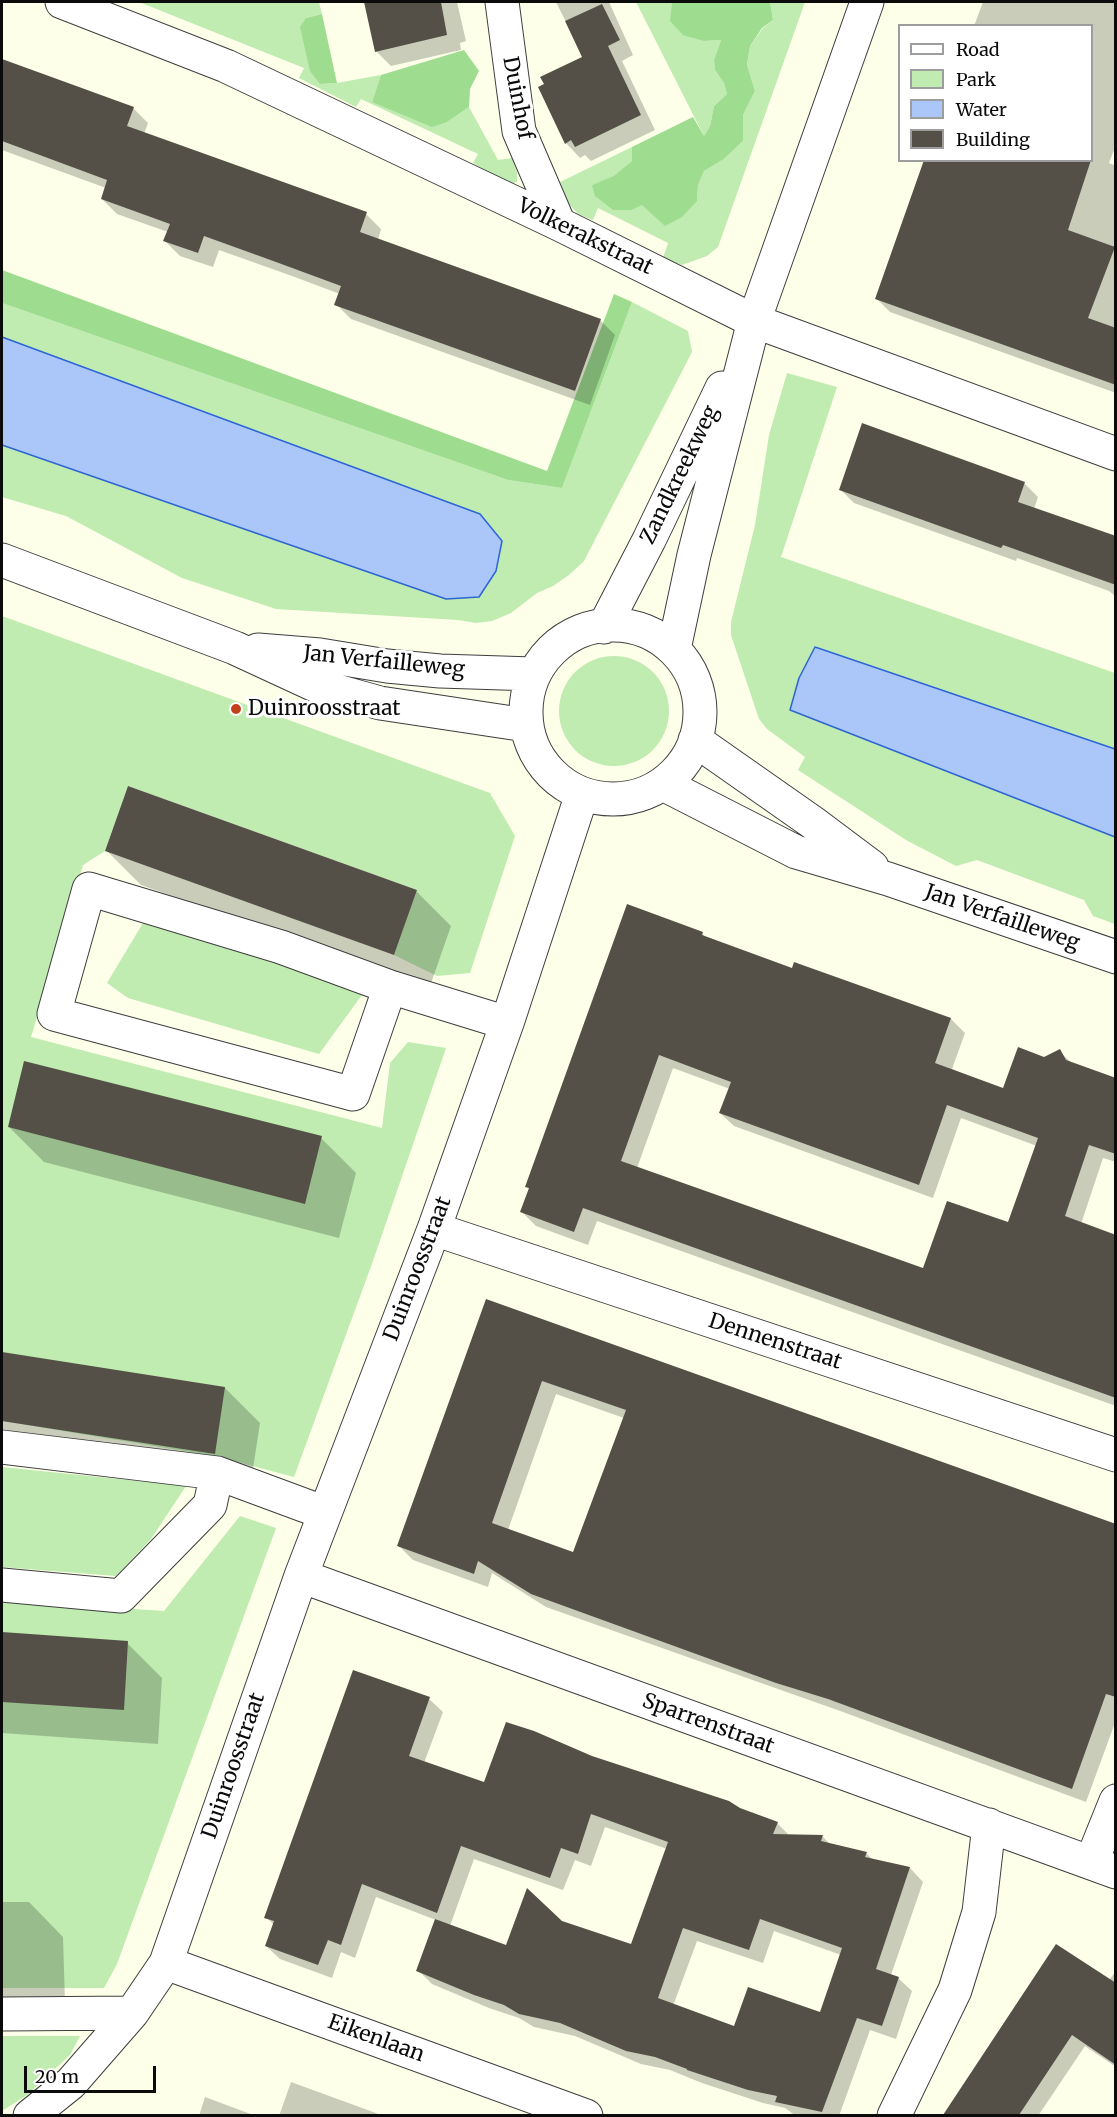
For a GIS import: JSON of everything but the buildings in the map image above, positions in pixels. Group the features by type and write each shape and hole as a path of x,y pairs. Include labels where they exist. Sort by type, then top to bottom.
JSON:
{"street":[{"name":"Volkerakstraat","path":"62,2 226,66 559,224 754,321 1116,454"},
{"name":"Duinhof","path":"502,2 519,131 559,224"},
{"name":"Zandkreekweg","path":"674,650 694,555 754,321 867,2"},
{"name":"Zandkreekweg","path":"604,627 649,540 754,321"},
{"name":"Jan Verfailleweg","path":"2,560 235,648 315,685 380,703 526,725"},
{"path":"604,627 634,628 658,637 674,650 692,672 698,693 700,728 688,762 663,784 633,795 605,798 582,794 561,782 539,761 526,725 525,702 533,674 538,665 556,646 575,634 604,627"},
{"name":"Jan Verfailleweg","path":"235,648 320,655 387,666 430,670 533,674"},
{"name":"Jan Verfailleweg","path":"695,740 812,822 888,879"},
{"name":"Jan Verfailleweg","path":"663,784 796,852 888,879 1116,957"},
{"name":"Duinroosstraat","path":"30,2115 70,2083 132,2013 166,1963 301,1576 434,1229 507,1023 582,794"},
{"path":"390,987 353,1094 54,1014 89,889 280,947 390,987 507,1023"},
{"name":"Dennenstraat","path":"434,1229 1116,1455"},
{"path":"2,1447 217,1473 325,1512"},
{"path":"2,1585 121,1596 210,1505 217,1473"},
{"name":"Sparrenstraat","path":"301,1576 1103,1867"},
{"path":"1103,1867 1116,1801"},
{"path":"894,2115 955,1990 979,1912 989,1826"},
{"name":"Eikenlaan","path":"166,1963 586,2115"},
{"path":"2,2014 132,2013"}],"green space":[{"path":"139,2 319,2 322,14 306,18 320,84 381,75 372,102 447,122 469,107 498,160 512,158 517,172 517,182 509,184 473,163 478,154 361,99 356,107 299,78 304,68"},
{"path":"636,2 672,2 671,21 704,41 721,40 714,60 715,70 724,83 727,94 714,106 710,126 704,136"},
{"path":"672,2 770,2 773,20 762,28 750,46 747,65 755,91 743,115 743,141 724,159 704,171 698,185 697,201 682,217 665,226 642,205 631,210 613,210 595,196 592,185 614,176 632,161 632,147 693,117 704,136 710,126 714,106 727,94 724,83 715,70 714,60 721,40 704,41 683,35 670,21"},
{"path":"770,2 805,2 718,247 707,256 682,265 663,258 668,243 598,208 593,220 578,214 569,204 560,182 632,147 632,161 614,177 592,185 642,205 697,201 698,185 704,171 724,159 743,141 743,115 755,91 747,65 750,46 763,28 773,20"},
{"path":"322,14 337,83 320,84 310,71 300,27 306,18"},
{"path":"464,50 479,71 470,89 469,107 447,122 432,127 372,102 381,75"},
{"path":"2,270 547,471 614,294 632,302 562,488 508,480 2,303"},
{"path":"632,302 688,331 692,352 584,561 553,586 537,593 511,613 492,621 476,623 276,609 182,578 66,516 2,497 2,445 446,599 479,597 480,514 2,337 2,303 508,480 562,488"},
{"path":"787,373 837,387 781,557 1115,673 1115,749 815,647 790,710 1115,837 1115,924 1093,916 1084,900 977,860 956,866 906,840 798,770 805,757 767,729 759,719 731,635 731,622 755,525 769,435"},
{"path":"2,616 490,793 515,836 470,973 437,976 394,955 417,890 128,786 105,851 83,865 31,1037 382,1128 390,1063 408,1042 446,1048 374,1258 294,1477 215,1456 2,1421"},
{"path":"614,656 635,660 653,672 665,690 669,711 665,732 653,750 635,762 614,766 593,762 575,750 563,732 559,711 563,690 575,672 593,660"},
{"path":"143,923 367,988 319,1054 128,998 107,983"},
{"path":"2,1467 186,1486 151,1539 116,1576 2,1567"},
{"path":"240,1516 276,1528 117,1964 104,1988 2,1988 2,1600 164,1611"},
{"path":"2,2036 80,2036 70,2055 27,2095 2,2111"}],"water":[{"path":"2,337 480,514 502,541 496,571 479,597 446,599 2,445"},
{"path":"815,647 1115,749 1115,837 790,710 799,678"}],"place":[{"name":"Duinroosstraat","path":"236,709"}]}
